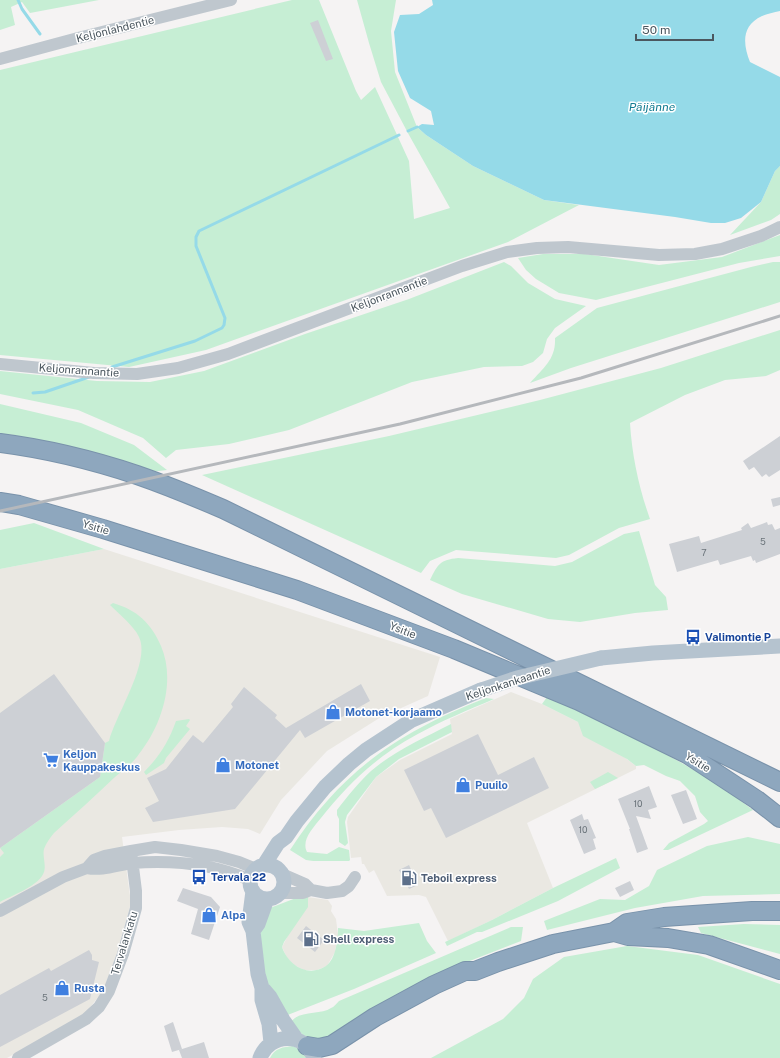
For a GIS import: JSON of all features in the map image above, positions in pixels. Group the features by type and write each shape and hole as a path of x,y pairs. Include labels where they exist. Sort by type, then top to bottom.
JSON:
{"highway":[{"path":"0,443 27,446 83,459 138,475 223,508 780,782"},
{"name":"Ysitie","path":"0,502 19,505 103,529 297,590 454,650 578,701 687,754 757,800 780,818"},
{"path":"306,1048 319,1048 332,1045 375,1017 434,985 465,971 475,971 553,944 614,932 627,923 664,917 752,911 780,911"},
{"path":"614,932 628,936 668,938 709,945 780,970"},
{"path":"335,1058 401,1012 468,979 475,971"}],"main road":[{"name":"Keljonkankaantie","path":"271,1042 269,1024 262,1000 262,988 258,974 253,931 249,922 256,876 278,844 286,837 325,787 366,750 412,720 481,690 531,675 601,658 653,653 780,646"},
{"name":"Keljonkankaantie","path":"280,872 280,858 285,847 286,837"},
{"path":"253,931 273,896 284,883 280,872 271,865 256,876 258,896 273,896"},
{"name":"Keljonkankaantie","path":"262,988 270,997 283,1020 306,1048"},
{"path":"260,1058 264,1050 271,1042 284,1038 306,1048"}],"street":[{"name":"Keljonlahdentie","path":"0,59 231,0"},
{"name":"Keljonrannantie","path":"0,364 94,373 137,374 178,368 228,354 462,266 508,252 537,248 568,248 659,255 695,254 722,249 761,236 780,227"},
{"path":"0,911 63,877 87,868 94,860 105,856 155,847 217,856 239,862 256,876"},
{"name":"Tervalankatu","path":"18,1058 86,1019 99,1006 109,991 123,954 136,908 136,891 131,851"},
{"path":"87,868 97,870 108,866 156,862 185,864 256,876"},
{"path":"280,872 305,884 311,890"},
{"path":"273,896 303,893 311,890 327,893 342,891 349,886 355,877"}],"shaded area":[{"path":"104,549 440,657 428,696 381,717 327,751 281,800 260,834 248,829 222,827 179,830 122,837 131,903 117,953 103,991 84,1015 7,1058 0,1058 0,569"},
{"path":"511,692 542,704 578,722 636,766 636,769 527,823 553,888 448,941 426,897 419,895 387,896 374,870 369,873 364,864 362,864 361,857 351,858 347,822 348,817 376,777 400,760 452,734 450,719"},
{"path":"308,897 328,900 332,906 331,911 336,919 338,935 335,952 327,966 317,970 304,970 294,965 287,958 282,947"}],"green space":[{"path":"0,0 99,0 30,13 22,2 11,7 15,25 0,30"},
{"path":"292,0 319,0 361,100 375,87 409,161 414,219 450,208 381,82 357,0 396,0 391,31 395,72 417,127 426,135 473,166 544,200 579,205 508,242 206,350 129,367 0,355 0,70"},
{"path":"780,166 780,214 771,220 730,235 761,202 775,171"},
{"path":"780,235 780,256 739,263 596,300 559,293 536,279 526,270 518,258 543,254 585,254 659,265 722,257"},
{"path":"504,262 511,266 528,283 555,299 586,306 555,328 547,339 543,353 533,362 522,366 484,367 412,382 289,430 229,444 176,450 166,458 143,438 78,410 0,394 0,371 97,381 150,382 204,371 305,334 409,299"},
{"path":"773,262 780,262 780,302 571,368 530,383 551,357 555,345 555,338 597,308"},
{"path":"780,330 780,370 766,376 725,380 685,395 630,423 632,448 637,472 650,519 619,528 569,555 556,558 456,550 430,561 421,573 202,475 389,436 540,400 661,368"},
{"path":"0,404 81,423 134,445 167,470 151,472 14,435 0,434"},
{"path":"34,523 104,549 0,569 0,530"},
{"path":"639,531 655,585 666,597 668,610 635,613 580,622 548,619 462,594 430,580 440,564 447,560 458,558 555,566 572,562 624,534"},
{"path":"113,603 129,609 142,618 153,631 161,646 167,674 167,688 160,716 154,730 137,757 54,833 44,849 45,870 39,880 0,902 0,857 4,853 0,848 100,777 105,743 109,741 137,674 141,648 137,633 130,624 110,605"},
{"path":"547,697 627,734 679,762 705,777 753,810 668,850 663,850 669,843 708,821 700,812 695,796 680,781 644,765 636,766 627,759 583,736 578,722 542,704"},
{"path":"486,698 494,699 435,725 402,743 376,761 341,794 309,834 306,848 307,852 327,854 339,847 349,850 349,861 306,860 290,850 330,797 375,757 399,740 426,725"},
{"path":"190,720 186,726 190,729 166,758 164,763 146,775 144,772 163,748 176,721"},
{"path":"451,724 452,732 399,759 376,777 347,815 345,822 348,843 345,846 339,842 339,819 337,810 362,780 389,757"},
{"path":"608,772 618,778 595,789 590,782"},
{"path":"748,837 780,844 780,894 703,896 635,908 547,930 544,921 600,899 625,900 649,886 657,870 707,846"},
{"path":"616,858 620,868 558,901 482,932 477,932 447,946 445,942"},
{"path":"308,897 308,907 282,947 289,959 300,968 312,971 326,966 329,963 336,948 338,928 364,931 419,923 427,941 436,953 354,989 285,1016 267,982 260,949 261,928 270,908 296,898"},
{"path":"744,924 780,925 780,954 701,933 698,927"},
{"path":"511,927 523,927 521,941 462,964 328,1041 315,1040 306,1037 291,1022 295,1018 305,1014 327,1010 339,1001"},
{"path":"627,946 698,955 780,984 780,1058 431,1058 503,1019 524,998 533,979 564,957"},
{"path":"293,1046 303,1051 307,1058 270,1058 277,1050"}],"water":[{"name":"Päijänne","path":"432,0 780,0 780,11 764,15 750,25 747,30 745,42 750,62 780,77 780,166 775,171 761,202 741,218 725,223 711,223 544,200 473,166 426,135 417,127 422,124 434,125 431,111 410,98 398,71 394,32 400,15 419,14 433,5"}],"building":[{"path":"318,20 333,59 326,61 310,23"},
{"path":"780,436 780,470 769,477 766,474 762,477 754,467 749,470 743,461"},
{"path":"780,497 780,505 773,507 771,499"},
{"path":"767,522 768,525 772,524 775,530 780,528 780,554 756,563 755,560 753,561 751,556 720,565 718,560 677,572 669,544 699,536 701,543 742,530 741,528 748,523 751,528"},
{"name":"Keljon Kauppakeskus","path":"54,674 105,743 100,777 0,848 0,713"},
{"name":"Motonet","path":"361,684 370,701 305,738 300,730 235,809 153,822 145,808 159,801 147,778 166,769 193,735 203,743 233,707 231,704 244,687 277,715 275,718 286,728"},
{"path":"478,734 498,775 534,757 549,788 446,838 431,808 424,811 404,770"},
{"path":"649,786 657,807 648,810 651,819 636,816 648,849 637,853 630,829 618,799"},
{"path":"686,790 697,819 683,824 671,795"},
{"path":"582,814 584,820 588,819 596,838 593,839 596,849 584,854 570,820"},
{"path":"409,865 418,885 409,889 399,870"},
{"path":"630,881 634,890 620,897 615,888"},
{"name":"Alpa","path":"183,888 211,897 220,907 209,940 191,934 198,909 177,901"},
{"path":"306,926 324,940 315,952 297,938"},
{"path":"89,950 92,955 92,960 99,962 90,999 0,1047 0,995 49,968 51,971"},
{"path":"173,1022 182,1049 172,1052 164,1026"},
{"path":"204,1042 209,1058 182,1058 179,1050"}],"waterway":[{"path":"18,0 22,9 40,34"},
{"path":"408,131 417,127"},
{"path":"112,367 195,341 222,328 224,325 225,318 196,246 196,237 199,231 399,135"},
{"path":"33,393 45,392 89,377"}],"railway":[{"path":"0,511 400,424 581,378 780,316"}],"place":[{"name":"Valimontie P","path":"693,637"},
{"name":"Motonet-korjaamo","path":"333,712"},
{"name":"Keljon Kauppakeskus","path":"51,760"},
{"name":"Motonet","path":"223,765"},
{"name":"Puuilo","path":"463,785"},
{"name":"Tervala 22","path":"199,877"},
{"name":"Teboil express","path":"409,878"},
{"name":"Alpa","path":"209,915"},
{"name":"Shell express","path":"311,939"},
{"name":"Rusta","path":"62,988"}]}
